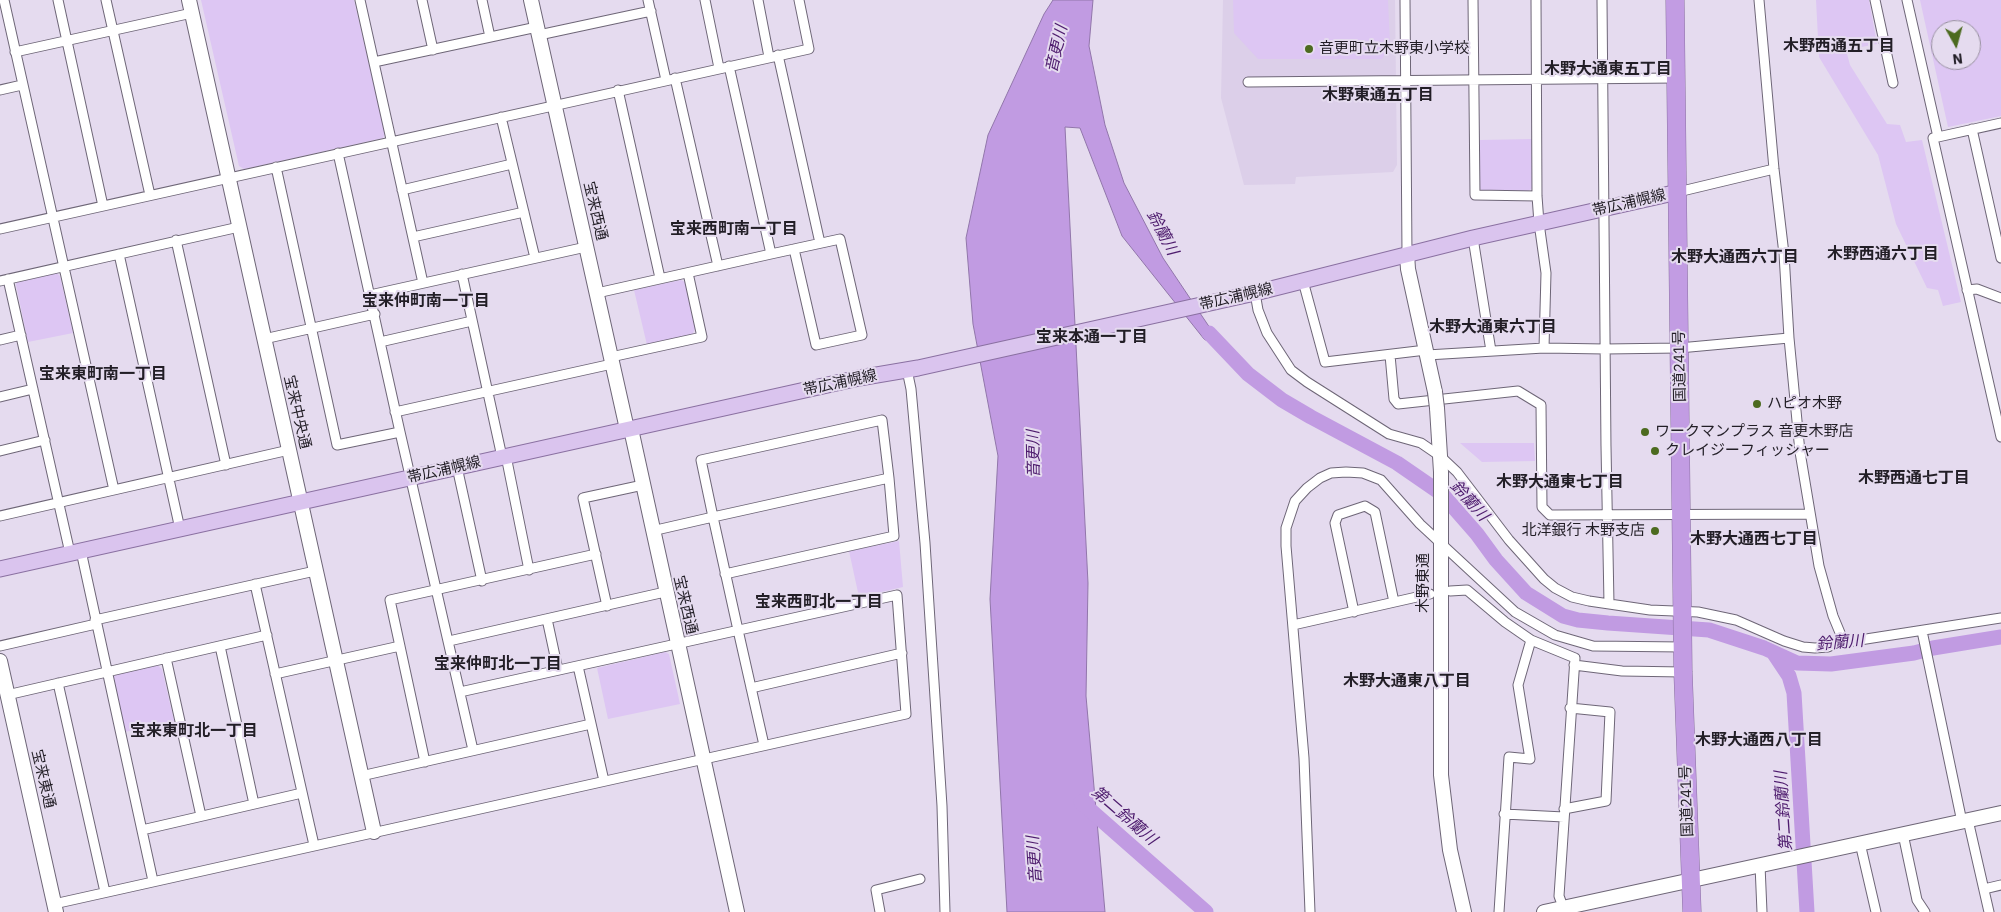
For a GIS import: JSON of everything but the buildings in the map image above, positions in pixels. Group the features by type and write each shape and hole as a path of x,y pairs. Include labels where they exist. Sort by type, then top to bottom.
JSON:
{"highway":[{"name":"国道241号","path":"1676,0 1682,615 1692,912"}],"main road":[{"name":"帯広浦幌線","path":"0,569 850,380 912,369 1250,294 1473,238 1678,192"}],"street":[{"path":"4,0 114,490"},
{"path":"58,0 103,206"},
{"path":"106,0 150,195"},
{"path":"360,0 423,283"},
{"path":"422,0 433,50"},
{"path":"482,0 490,37"},
{"name":"宝来西通","path":"531,0 737,912"},
{"path":"648,0 666,80"},
{"path":"705,0 719,68"},
{"path":"758,0 774,56 820,243"},
{"path":"0,229 809,49 799,0"},
{"path":"1405,0 1408,254"},
{"path":"1473,0 1475,195 1537,196"},
{"path":"1536,0 1537,196 1546,273 1544,348"},
{"path":"1602,0 1609,604"},
{"path":"1759,0 1774,169 1784,254 1789,338 1800,452 1819,566 1842,640"},
{"path":"1875,0 1893,83"},
{"path":"1907,0 1938,137"},
{"path":"15,52 113,30 190,6"},
{"name":"宝来中央通","path":"190,6 374,832"},
{"path":"374,62 490,37 538,31 651,10"},
{"path":"729,66 771,254"},
{"path":"675,78 718,266"},
{"path":"1248,82 1676,78"},
{"path":"0,90 22,85"},
{"path":"618,90 660,278"},
{"path":"501,117 534,258"},
{"path":"2001,123 1933,138 2001,437"},
{"path":"1972,129 2001,258"},
{"path":"338,153 375,314 395,412 473,750"},
{"path":"402,190 512,164"},
{"path":"276,167 337,445 400,432"},
{"path":"1678,192 1774,169"},
{"path":"413,237 524,212"},
{"path":"153,881 95,622 59,502 21,335 4,280 239,227"},
{"path":"1473,238 1491,351"},
{"path":"596,293 660,278 840,239 862,335 816,345 794,249"},
{"path":"176,240 226,465"},
{"path":"370,295 586,247"},
{"path":"119,254 180,529"},
{"name":"木野東通","path":"1408,254 1408,270 1437,408 1441,472 1441,775 1450,850 1464,912"},
{"path":"395,412 488,392 702,337 688,272"},
{"path":"462,274 530,570"},
{"path":"1303,281 1325,362 1390,355 1544,348 1679,348 1789,338"},
{"path":"1967,290 1977,289 2001,298"},
{"path":"1250,294 1267,332 1291,370 1389,434 1421,444 1440,456 1457,472 1509,540 1555,588 1572,597 1682,615 1698,612 1736,620 1803,647 1828,647 1842,640 1847,642 1923,635 2001,618"},
{"path":"264,339 375,314"},
{"path":"380,342 472,322"},
{"path":"0,340 21,335"},
{"path":"1390,355 1394,398 1398,404 1518,391 1541,405 1542,507 1550,515 1682,516 1810,514"},
{"path":"912,369 911,389 926,543 942,806 945,912"},
{"path":"0,397 33,389"},
{"path":"725,574 894,536 882,420 701,460 725,574 764,745"},
{"path":"0,451 45,440"},
{"path":"0,516 289,450"},
{"path":"457,467 482,581"},
{"path":"1310,912 1304,758 1286,528 1295,502 1307,488 1320,478 1331,473 1346,472 1363,473 1381,480 1420,524 1440,534 1515,612 1556,635 1592,646 1683,645"},
{"path":"652,531 889,478"},
{"path":"607,606 584,498 642,486"},
{"path":"1354,612 1335,523 1338,515 1365,506 1375,512 1394,602"},
{"path":"425,762 390,600 482,581 596,554"},
{"path":"0,646 315,571"},
{"path":"255,584 314,845"},
{"path":"1450,591 1467,590 1505,622 1531,640 1575,658 1570,708 1559,896 1563,907"},
{"path":"449,642 665,592"},
{"path":"1293,624 1430,594"},
{"path":"55,908 106,892 153,881 906,714 898,595 460,692"},
{"path":"547,619 558,670"},
{"path":"1923,635 1965,821 1989,912"},
{"path":"7,695 267,636"},
{"path":"1498,912 1509,757 1530,759 1518,685 1531,640"},
{"path":"220,646 254,804"},
{"path":"275,674 400,646"},
{"path":"751,688 902,653"},
{"path":"166,658 201,816"},
{"name":"宝来東通","path":"0,661 55,908"},
{"path":"1574,665 1622,671 1683,672"},
{"path":"578,666 604,781"},
{"path":"58,683 106,892"},
{"path":"1504,814 1564,813 1606,800 1610,712 1570,708"},
{"path":"362,776 591,724"},
{"path":"142,830 302,794"},
{"path":"1544,912 2001,813"},
{"path":"1903,834 1918,900 1925,912"},
{"path":"1860,843 1876,912"},
{"path":"1760,865 1762,912"},
{"path":"880,912 876,890 920,879"},
{"path":"1984,889 2001,886"}],"shaded area":[{"path":"201,0 354,0 385,133 383,138 244,169 239,166"},
{"name":"音更町立木野東小学校","path":"1223,0 1395,0 1397,165 1393,172 1296,177 1295,184 1244,185 1221,98"},
{"path":"1233,0 1388,0 1390,45 1382,59 1258,59 1234,33"},
{"path":"1816,0 1869,0 1877,44 1846,50 1850,65 1887,124 1900,125 1906,142 1922,140 1961,302 1943,306 1938,290 1927,288 1896,224 1878,155 1819,57"},
{"path":"1920,0 2001,0 2001,116 1948,127 1935,70 1981,70 1981,20 1931,20 1931,50"},
{"path":"1532,139 1533,188 1528,191 1484,192 1480,189 1480,140"},
{"path":"55,272 60,276 73,333 28,342 16,285 17,281"},
{"path":"681,280 685,282 695,329 692,335 647,345 634,290"},
{"path":"1460,443 1534,443 1535,461 1482,462"},
{"path":"899,541 903,587 859,597 849,551"},
{"path":"665,652 669,654 680,704 608,719 597,668"},
{"path":"157,665 162,669 174,721 125,732 112,680 115,675"}],"water":[{"name":"音更川","path":"1053,0 1093,0 1089,46 1105,125 1124,183 1163,258 1208,325 1225,344 1224,351 1204,339 1122,236 1080,128 1065,127 1088,583 1086,696 1105,912 1007,912 990,599 998,456 973,324 966,238 988,135 1044,14"}],"waterway":[{"name":"鈴蘭川","path":"1209,333 1248,374 1282,400 1397,463 1442,494 1477,534 1496,560 1526,593 1563,616 1578,620 1608,623 1709,630 1764,648 1797,663 1831,664 1914,653 2001,637"},
{"name":"第二鈴蘭川","path":"1773,652 1789,676 1794,693 1807,912"},
{"name":"第二鈴蘭川","path":"1081,802 1206,912"}],"place":[{"name":"音更町立木野東小学校","path":"1309,49"},
{"name":"ハピオ木野","path":"1757,404"},
{"name":"ワークマンプラス 音更木野店","path":"1645,432"},
{"name":"クレイジーフィッシャー","path":"1655,451"},
{"name":"北洋銀行 木野支店","path":"1655,531"}],"district":[{"name":"木野西通五丁目","path":"1839,46"},
{"name":"木野大通東五丁目","path":"1608,69"},
{"name":"木野東通五丁目","path":"1378,95"},
{"name":"宝来西町南一丁目","path":"734,229"},
{"name":"木野西通六丁目","path":"1883,254"},
{"name":"木野大通西六丁目","path":"1735,257"},
{"name":"宝来仲町南一丁目","path":"426,301"},
{"name":"木野大通東六丁目","path":"1493,327"},
{"name":"宝来本通一丁目","path":"1092,337"},
{"name":"宝来東町南一丁目","path":"103,374"},
{"name":"木野西通七丁目","path":"1914,478"},
{"name":"木野大通東七丁目","path":"1560,482"},
{"name":"木野大通西七丁目","path":"1754,539"},
{"name":"宝来西町北一丁目","path":"819,602"},
{"name":"宝来仲町北一丁目","path":"498,664"},
{"name":"木野大通東八丁目","path":"1407,681"},
{"name":"宝来東町北一丁目","path":"194,731"},
{"name":"木野大通西八丁目","path":"1759,740"}]}
